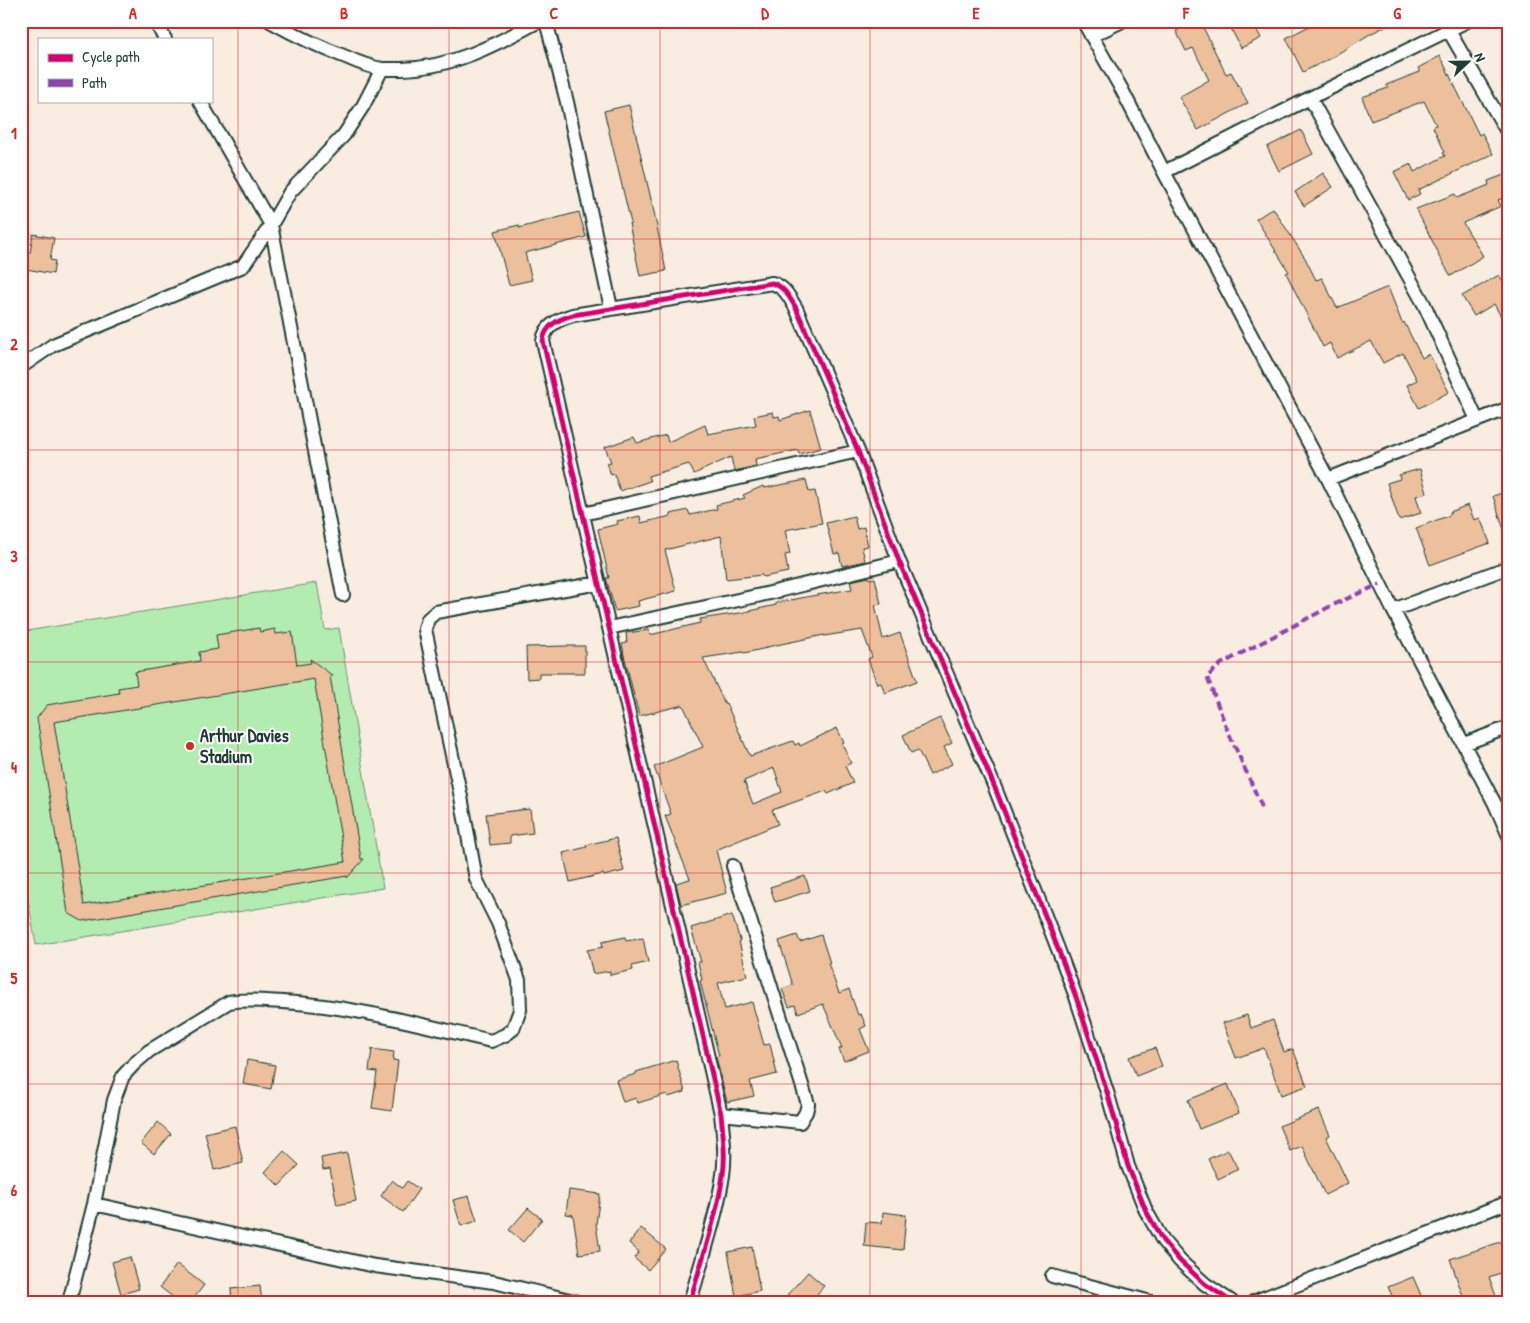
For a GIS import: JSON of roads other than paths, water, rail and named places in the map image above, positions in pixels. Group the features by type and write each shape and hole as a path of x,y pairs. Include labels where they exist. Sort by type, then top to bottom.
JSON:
{"street":[{"path":"155,21 164,38"},
{"path":"270,21 328,50 382,69 419,68 445,64 499,43 540,21"},
{"path":"546,21 567,102 610,308"},
{"path":"1084,21 1328,479 1393,610 1495,804 1509,836"},
{"path":"1092,36 1122,21"},
{"path":"1164,172 1467,21"},
{"path":"1449,31 1509,135"},
{"path":"21,367 53,345 243,266 271,225 290,192 344,135 363,106 382,69"},
{"path":"1310,98 1424,304 1477,420"},
{"path":"201,102 271,225 343,594"},
{"path":"690,1302 723,1175 724,1154 721,1114 543,341 544,334 557,320 573,314 772,283 786,291 796,308 858,451 900,561 995,788 1073,989 1108,1095 1128,1166 1146,1211 1163,1241 1180,1260 1204,1284 1232,1302"},
{"path":"1328,479 1509,408"},
{"path":"583,514 858,451"},
{"path":"610,628 770,593 900,561"},
{"path":"1393,610 1509,567"},
{"path":"69,1302 94,1204 114,1100 124,1076 149,1051 229,1002 243,1000 308,1004 397,1019 491,1041 513,1029 520,1010 519,980 498,923 476,879 426,629 428,619 436,612 599,583"},
{"path":"1464,744 1509,727"},
{"path":"721,1114 800,1122 808,1104 733,866"},
{"path":"1252,1302 1509,1202"},
{"path":"94,1204 375,1266 494,1282 578,1302"},
{"path":"1052,1276 1151,1302"}],"place":[{"name":"Arthur Davies Stadium","path":"190,746"}]}
